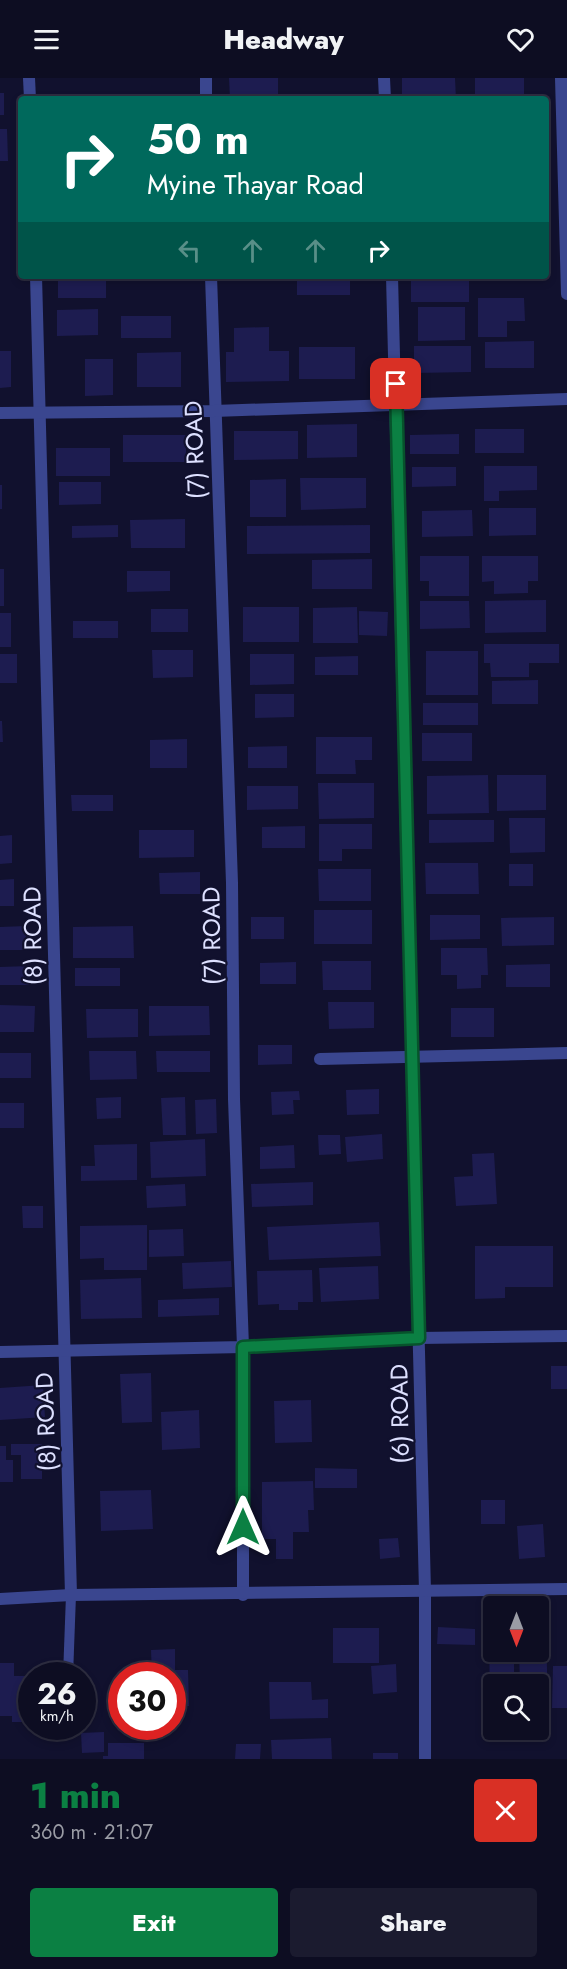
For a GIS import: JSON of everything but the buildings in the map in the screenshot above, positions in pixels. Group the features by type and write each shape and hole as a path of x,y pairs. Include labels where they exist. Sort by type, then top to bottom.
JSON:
{"street":[{"path":"29,78 30,96"},
{"path":"206,78 206,96"},
{"path":"384,78 385,96"},
{"path":"561,78 567,294"},
{"name":"(8) ROAD","path":"36,279 71,1595"},
{"name":"(7) ROAD","path":"211,279 232,883 234,1099 243,1347 243,1595"},
{"name":"(6) ROAD","path":"392,279 425,1591 425,1759"},
{"path":"0,413 214,411 567,399"},
{"path":"320,1059 567,1053"},
{"path":"0,1352 243,1347 419,1338 567,1336"},
{"path":"0,1599 71,1595 243,1595 567,1589"}],"lane":[{"path":"69,1662 71,1595"}],"route":[{"path":"243,1527 243,1347 419,1338 396,384"}]}
